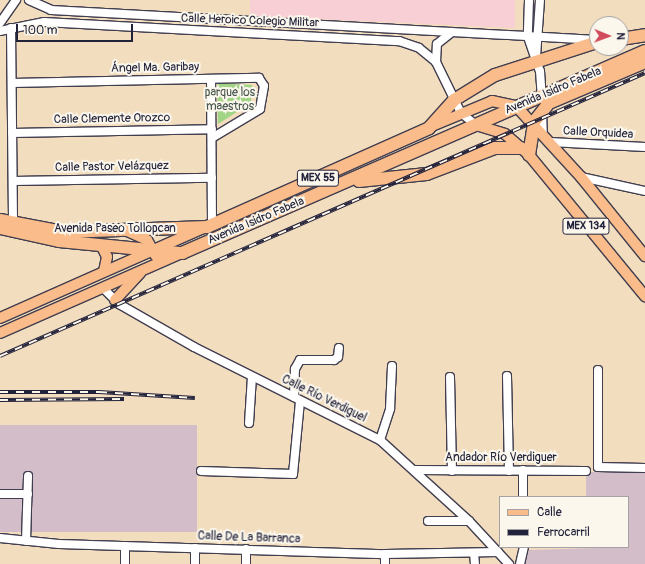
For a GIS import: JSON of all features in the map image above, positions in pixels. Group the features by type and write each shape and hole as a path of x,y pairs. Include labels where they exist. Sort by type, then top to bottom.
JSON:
{"highway":[{"path":"629,38 645,35"},
{"name":"Avenida Isidro Fabela","path":"210,226 429,128 454,100 495,75 536,59 589,43"},
{"name":"Avenida Isidro Fabela","path":"182,253 645,51"},
{"path":"347,182 427,174 495,148 525,151 534,122 549,103 645,62"},
{"name":"Avenida Paseo Tollopcan","path":"0,220 63,232 127,231 210,226"},
{"name":"Avenida Paseo Tollopcan","path":"0,228 59,241 154,249 182,253"}],"main road":[{"name":"MEX 55","path":"429,128 492,101 516,106"},
{"name":"MEX 134","path":"516,106 534,122 581,176 645,256"},
{"name":"MEX 134","path":"476,125 506,134 525,151 645,296"},
{"name":"Avenida Isidro Fabela","path":"0,318 154,249 210,226"},
{"path":"127,231 143,237 154,249 156,264"},
{"path":"101,245 107,257 104,271"},
{"name":"Avenida Isidro Fabela","path":"0,333 182,253"},
{"path":"115,300 143,270"}],"street":[{"path":"0,23 16,0"},
{"name":"Calle Heroico Colegio Militar","path":"29,0 43,8 98,12 589,41"},
{"path":"536,59 539,38 540,3 529,3 528,37 536,59 542,95 543,134"},
{"path":"98,12 98,25"},
{"path":"244,20 244,32"},
{"name":"Calle Heroico Colegio Militar","path":"0,31 34,22 399,41 420,48 436,62 461,113"},
{"path":"11,28 13,222"},
{"path":"436,62 437,44 453,32"},
{"name":"Ángel Ma. Garibay","path":"12,83 259,78 264,96 256,114 212,138"},
{"path":"210,226 212,178 211,79"},
{"name":"MEX 134","path":"461,113 476,125"},
{"name":"Calle Clemente Orozco","path":"12,134 212,129"},
{"name":"Calle Orquidea","path":"550,142 645,147"},
{"path":"581,176 645,191"},
{"name":"Calle Pastor Velázquez","path":"13,181 212,178"},
{"name":"Calle Río Verdiguel","path":"103,288 115,300 194,347 380,440 415,470 469,521 509,564"},
{"path":"201,471 293,474 297,399 296,369 300,360 336,359 339,348"},
{"path":"380,440 390,410 392,366"},
{"path":"598,370 597,464 601,468 645,468"},
{"path":"507,376 509,470"},
{"path":"249,423 252,377"},
{"path":"450,377 452,471"},
{"name":"Andador Río Verdiguer","path":"415,470 586,470"},
{"path":"523,470 523,496"},
{"path":"26,541 28,476"},
{"path":"0,494 28,494"},
{"path":"428,521 469,521"},
{"name":"Calle De La Barranca","path":"0,538 26,541 125,546 386,554 498,552"},
{"path":"125,546 125,564"},
{"path":"195,548 195,564"},
{"path":"520,564 524,548"},
{"path":"246,549 246,564"},
{"path":"474,553 474,564"},
{"path":"385,564 386,554"}],"shaded area":[{"path":"250,0 515,0 515,28 250,16"},
{"path":"0,425 197,425 197,532 0,532"},
{"path":"586,472 645,472 645,564 511,564 526,560 529,550 629,548 629,496 586,496"}],"green space":[{"name":"parque los maestros","path":"217,83 252,85 251,103 218,124"}],"railway":[{"path":"0,356 645,73"},
{"path":"0,392 99,392 195,398"},
{"path":"0,400 124,399"}]}
